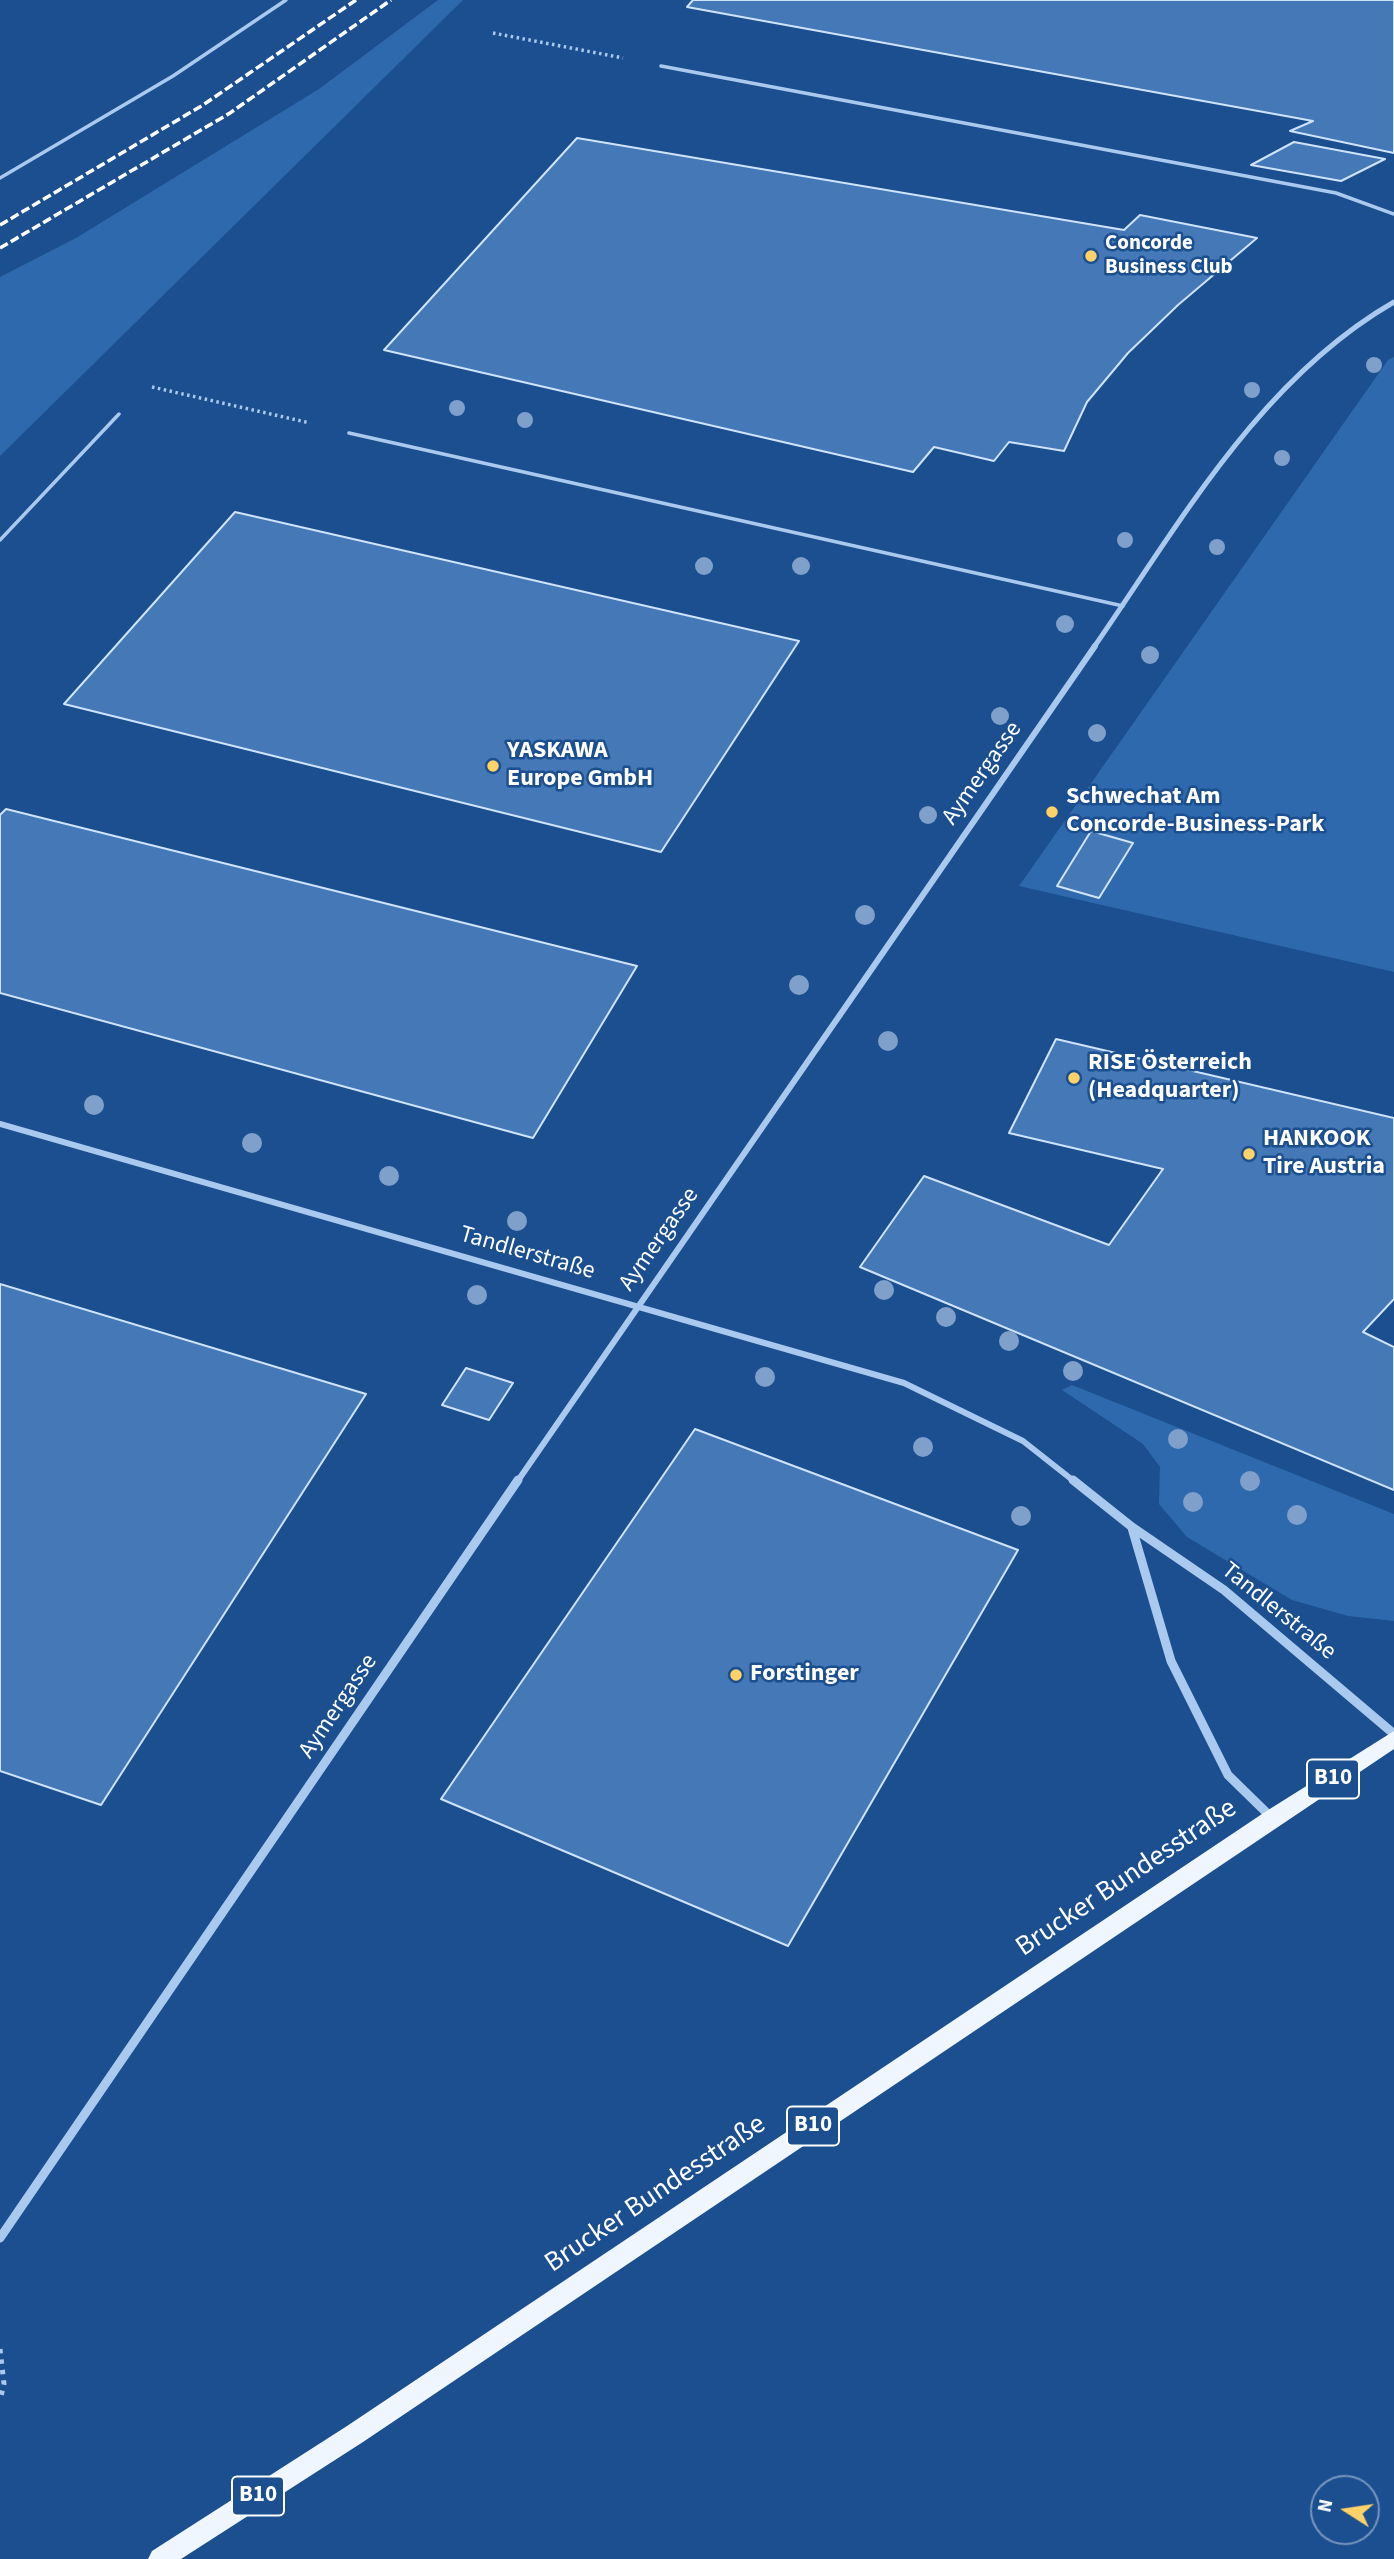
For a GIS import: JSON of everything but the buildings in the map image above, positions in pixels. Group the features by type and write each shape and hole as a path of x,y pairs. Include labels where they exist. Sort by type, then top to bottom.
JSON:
{"main road":[{"name":"Brucker Bundesstraße","path":"160,2559 367,2426 1272,1818 1394,1740"}],"street":[{"name":"Aymergasse","path":"0,2238 637,1306 1219,467 1282,388 1360,319 1394,302"},
{"name":"Tandlerstraße","path":"0,1125 904,1383 1023,1441 1132,1527 1224,1590 1394,1734"},
{"path":"1132,1527 1171,1661 1228,1775 1272,1818"}],"lane":[{"path":"0,178 173,76 286,0"},
{"path":"662,66 1336,193 1394,214"},
{"path":"0,540 119,414"},
{"path":"349,432 1123,606"}],"path":[{"path":"493,33 662,66"},
{"path":"147,386 349,432"},
{"path":"0,2349 4,2384 0,2400"}],"shaded area":[{"path":"438,0 463,0 0,456 0,277 76,238 319,89"},
{"path":"1394,357 1394,972 1019,886 1388,360"},
{"path":"1072,1385 1394,1514 1394,1621 1348,1616 1292,1600 1187,1537 1159,1504 1160,1467 1143,1444 1062,1390"}],"railway":[{"path":"0,225 203,105 356,0"},
{"path":"0,248 230,113 391,0"}],"place":[{"name":"Concorde Business Club","path":"1091,256"},
{"name":"YASKAWA Europe GmbH","path":"493,766"},
{"name":"Schwechat Am Concorde-Business-Park","path":"1052,812"},
{"name":"RISE Österreich (Headquarter)","path":"1074,1078"},
{"name":"HANKOOK Tire Austria","path":"1249,1154"},
{"name":"Forstinger","path":"736,1675"}]}
